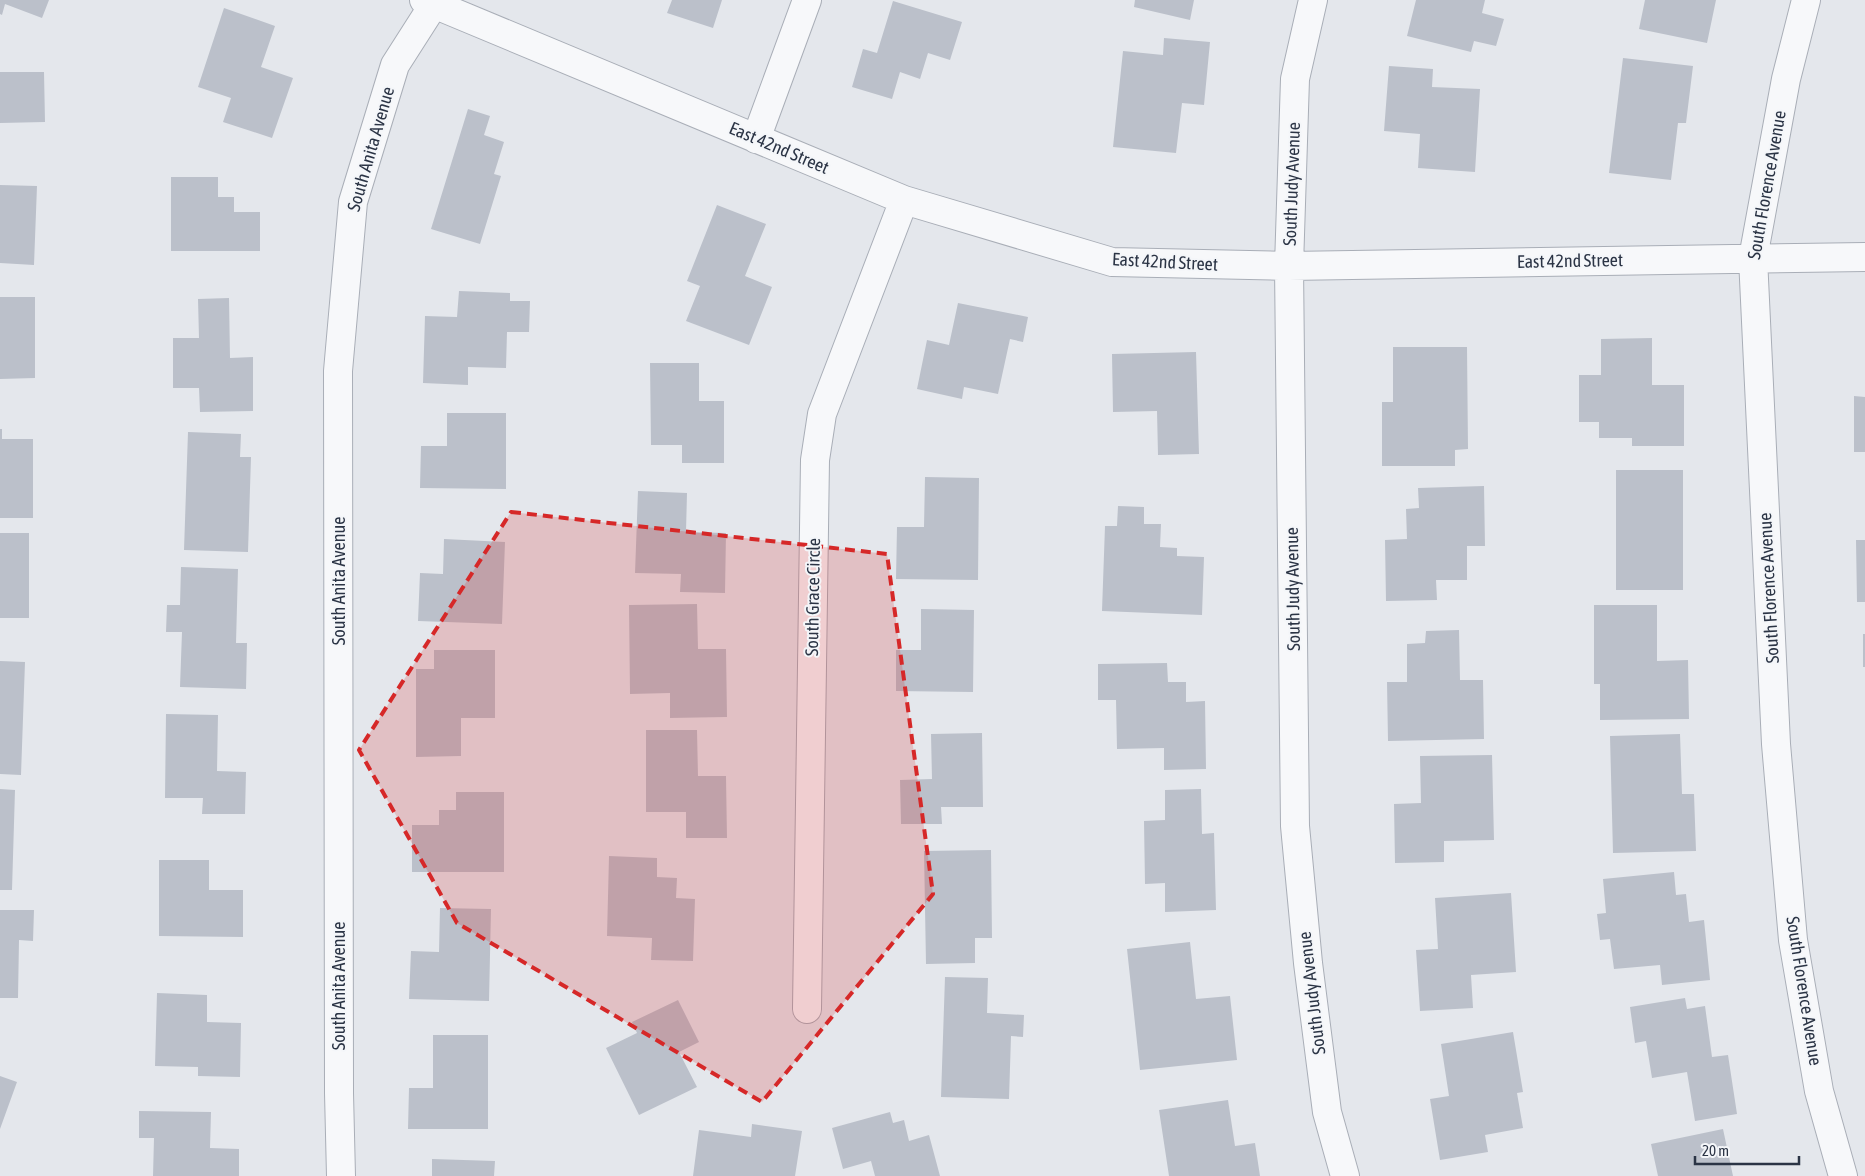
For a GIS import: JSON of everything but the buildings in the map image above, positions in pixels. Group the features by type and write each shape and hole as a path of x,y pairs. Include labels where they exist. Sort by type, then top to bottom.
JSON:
{"street":[{"path":"756,139 806,0"},
{"name":"South Judy Avenue","path":"1313,0 1295,79 1290,266 1295,826 1308,963 1326,1112 1345,1176"},
{"name":"South Florence Avenue","path":"1806,0 1786,79 1753,258 1776,744 1794,940 1819,1091 1843,1176"},
{"name":"East 42nd Street","path":"429,2 904,200 1112,262 1290,266 1865,257"},
{"name":"South Anita Avenue","path":"341,1176 339,1094 339,361 353,202 395,65 429,2"},
{"name":"South Grace Circle","path":"807,1009 815,460 822,414 904,200"}],"highlighted area":[{"path":"511,512 887,554 933,894 762,1102 457,923 359,750"}]}
